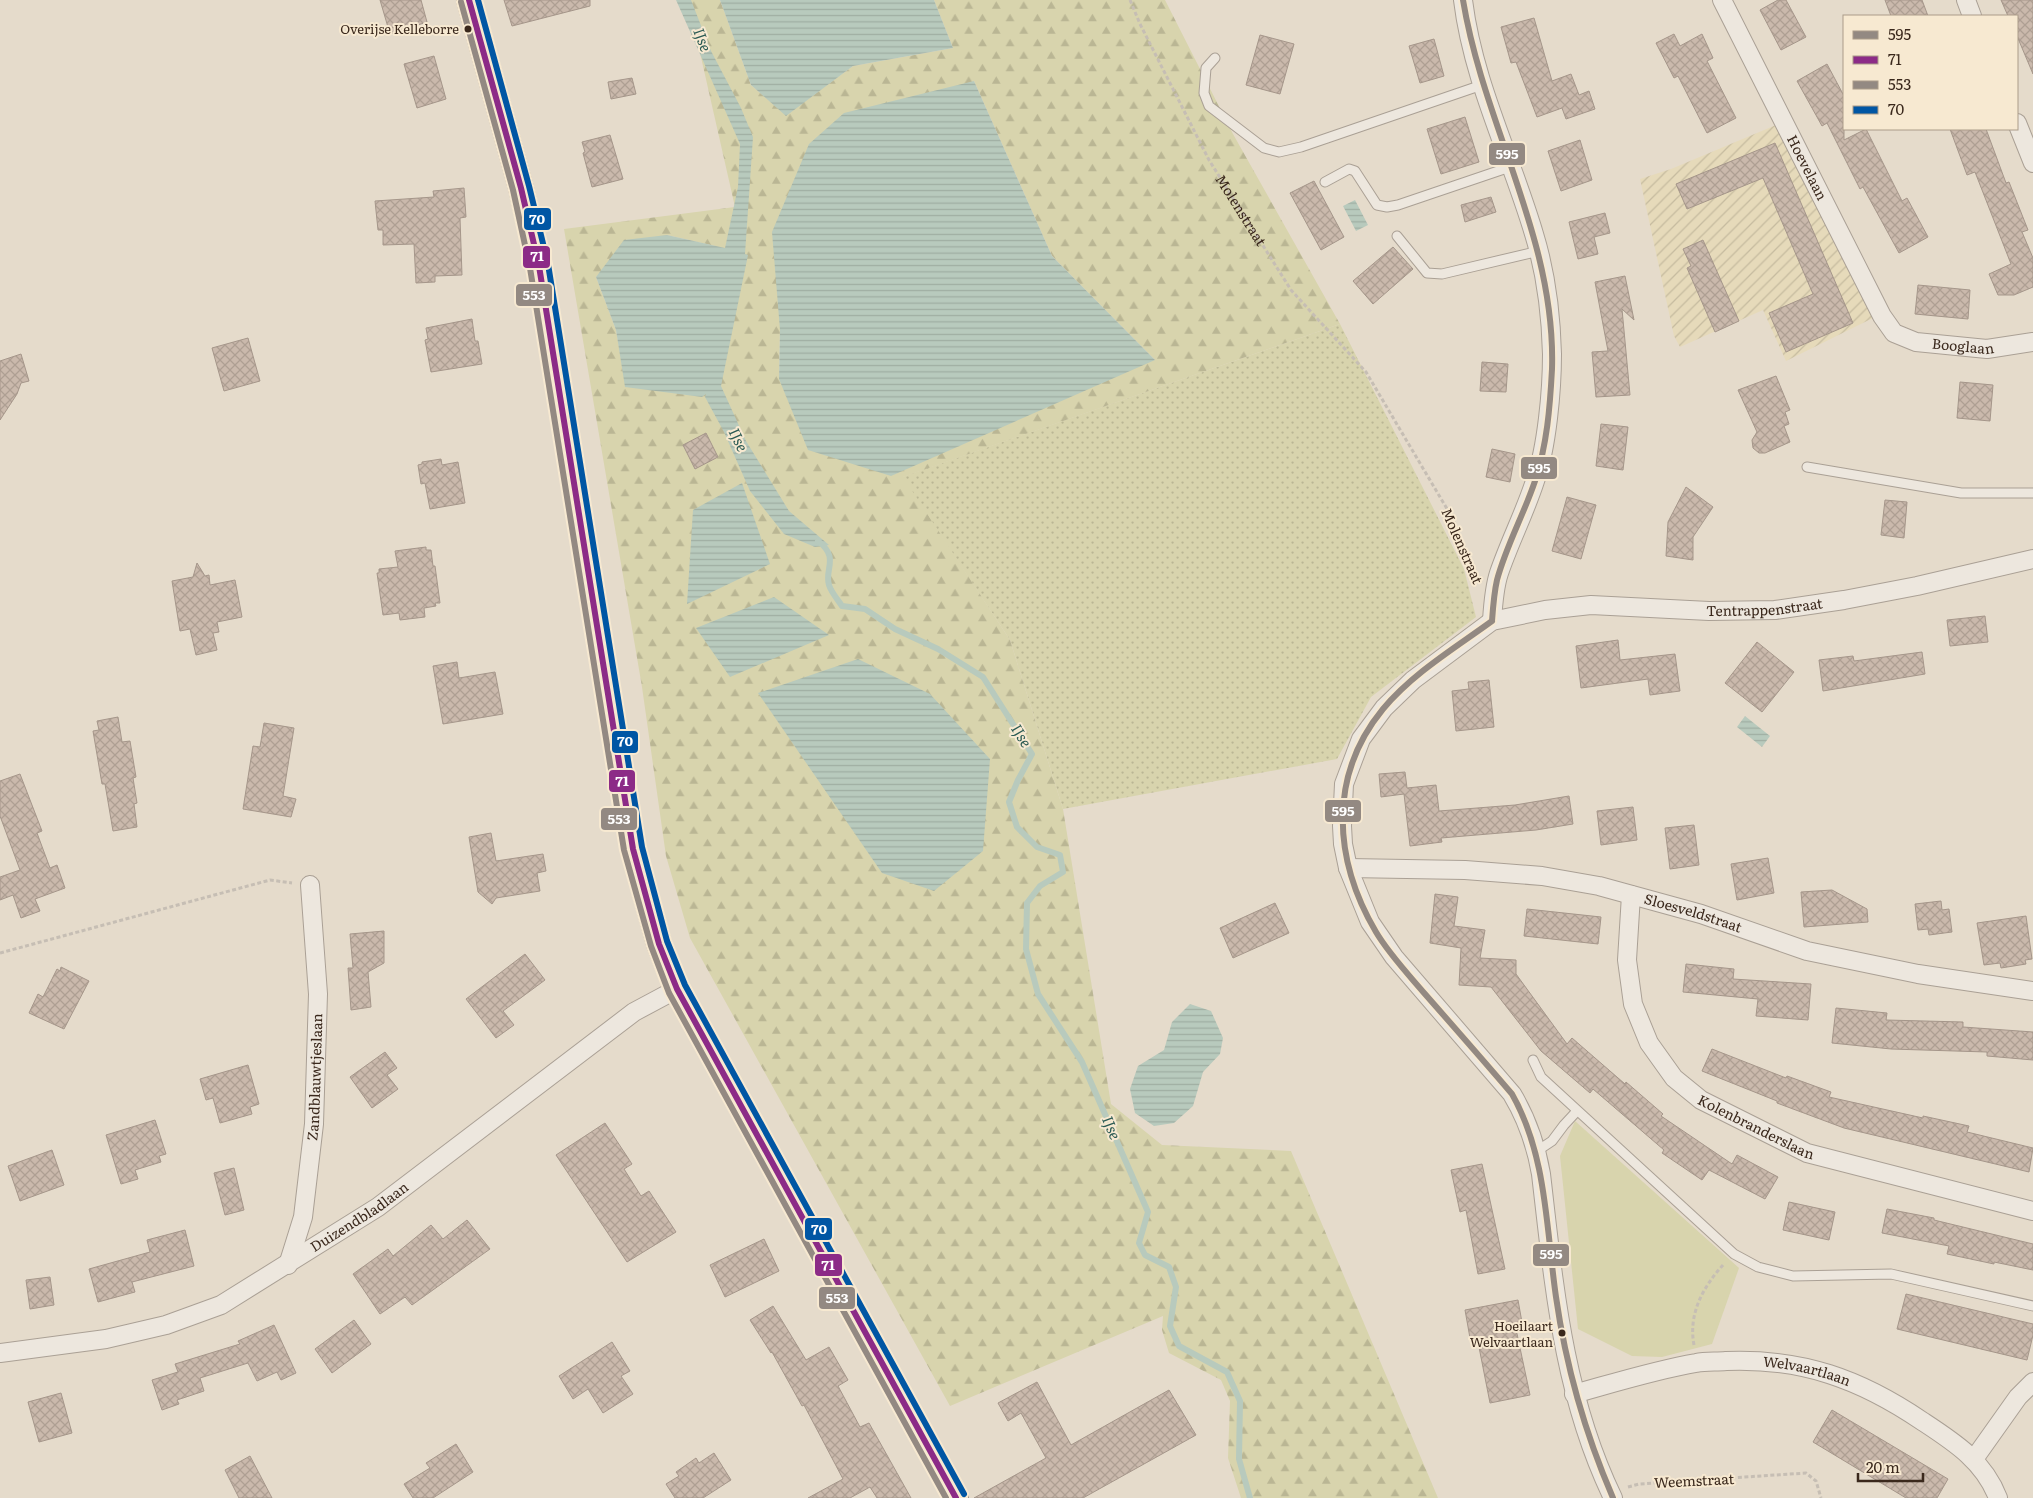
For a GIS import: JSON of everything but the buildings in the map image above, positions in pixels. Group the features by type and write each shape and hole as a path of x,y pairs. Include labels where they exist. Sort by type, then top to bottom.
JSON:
{"main road":[{"path":"469,0 521,188 539,266 633,849 659,944 677,989 956,1498"}],"street":[{"path":"1463,0 1467,32 1482,85 1539,252 1549,316 1552,355 1550,396 1536,478 1499,573 1493,603 1492,621 1413,680 1384,708 1361,739 1344,784 1343,844 1348,868 1370,922 1394,957 1512,1094 1523,1112 1537,1151 1558,1317 1574,1394 1587,1436 1612,1496"},
{"name":"Hoevelaan","path":"1722,0 1882,316 1894,334"},
{"path":"1966,0 1972,15"},
{"path":"2018,126 2033,163"},
{"name":"Booglaan","path":"1894,334 1916,342 1987,349 2033,342"},
{"name":"Tentrappenstraat","path":"1492,621 1545,610 1591,604 1709,611 1775,610 1844,600 1918,586 2033,559"},
{"name":"Sloesveldstraat","path":"1348,868 1465,870 1542,876 1599,886 1701,914 1807,951 1918,974 2033,991"},
{"name":"Zandblauwtjeslaan","path":"288,1265 303,1217 314,1124 318,994 310,885"},
{"name":"Kolenbranderslaan","path":"1631,895 1627,960 1634,1004 1649,1043 1674,1078 1701,1100 1806,1153 2033,1211"},
{"name":"Duizendbladlaan","path":"0,1353 106,1340 166,1325 221,1304 288,1265 378,1207 634,1012 677,989"},
{"name":"Welvaartlaan","path":"1574,1394 1698,1363 1751,1360 1806,1367 1848,1381 1892,1401 1955,1443 1974,1459 1993,1486 1998,1498"},
{"path":"1974,1459 2018,1397 2033,1382"}],"lane":[{"path":"1215,58 1206,68 1204,93 1209,106 1264,148 1279,152 1301,147 1482,85"},
{"path":"1325,182 1349,169 1355,171 1377,205 1387,206 1398,205 1510,167"},
{"path":"1397,236 1427,273 1442,274 1539,252"},
{"path":"1807,467 1961,493 2033,493"},
{"path":"1533,1060 1540,1077 1734,1254 1758,1267 1793,1276 1891,1274 2033,1306"},
{"path":"1537,1151 1552,1141 1577,1111"}],"path":[{"name":"Molenstraat","path":"1130,0 1140,24 1210,160 1291,290 1366,372 1453,519 1478,581"},
{"path":"0,953 270,880 310,885"},
{"path":"1698,1363 1693,1338 1693,1319 1698,1302 1711,1279 1734,1254"},
{"name":"Weemstraat","path":"1612,1496 1623,1488 1639,1484 1806,1473 1816,1481 1821,1498"}],"shaded area":[{"path":"1776,125 1873,318 1786,361 1763,310 1680,347 1674,336 1640,179 1671,169"}],"green space":[{"path":"688,0 720,0 751,85 786,115 853,66 953,48 934,0 1165,0 1233,134 1340,324 903,477 1010,640 1063,809 1111,1104 1162,1145 1291,1151 1438,1498 1241,1498 1228,1458 1230,1401 1221,1380 1169,1353 1162,1330 1163,1316 950,1406 690,938 666,856 642,687 564,229 735,207","holes":["974,81 1052,256 1155,360 779,379 780,330","667,235 715,246 626,387 616,330 596,277"]},
{"path":"1340,324 1464,569 1476,617 1371,697 1337,759 1063,809 1010,640 902,477"},
{"path":"1575,1121 1739,1268 1712,1344 1662,1357 1632,1356 1578,1329 1560,1156"}],"water":[{"path":"676,0 691,0 711,51 741,108 753,137 745,254 748,255 721,386 746,441 789,511 829,545 815,547 784,534 750,491 724,432 705,397 706,394 702,397 625,387 616,330 596,277 624,240 667,235 725,248 738,187 740,144"},
{"path":"720,0 934,0 953,48 853,66 786,116 751,85"},
{"path":"974,81 1052,256 1155,360 891,476 808,450 779,379 780,330 772,232 809,144 844,113"},
{"path":"1355,200 1368,225 1356,231 1343,206"},
{"path":"742,483 770,564 687,604 693,510"},
{"path":"774,597 829,635 730,677 696,628"},
{"path":"858,659 930,694 990,759 983,851 934,891 882,873 758,693"},
{"path":"1745,716 1770,736 1762,747 1737,727"},
{"path":"1190,1004 1211,1011 1223,1038 1220,1054 1203,1072 1193,1106 1174,1123 1154,1126 1135,1113 1130,1089 1138,1066 1164,1050 1172,1022"}],"waterway":[{"name":"IJse","path":"818,541 825,547 830,558 829,585 842,606 865,609 895,629 938,649 983,677 1032,754 1009,802 1017,827 1037,847 1060,855 1063,872 1040,886 1027,903 1026,949 1038,994 1082,1062 1148,1212 1139,1243 1145,1255 1169,1267 1176,1287 1170,1326 1179,1346 1227,1372 1240,1401 1239,1459 1250,1498"}],"transit line":[{"name":"71","path":"469,0 521,188 539,266 633,849 659,944 677,989 956,1498"},
{"name":"70","path":"478,0 529,186 548,264 642,847 667,941 685,985 964,1494"},
{"name":"595","path":"1463,0 1473,47 1486,93 1531,228 1543,274 1550,321 1552,369 1547,426 1542,454 1531,493 1510,542 1497,580 1492,621"},
{"name":"553","path":"461,2 513,190 530,268 624,850 651,946 669,993 946,1498"},
{"name":"595","path":"1492,621 1407,684 1383,709 1365,735 1353,762 1345,790 1343,818 1345,847 1351,876 1362,904 1381,940 1405,971 1512,1094 1524,1118 1539,1167 1556,1297 1565,1349 1585,1424 1613,1498"}],"place":[{"name":"Overijse Kelleborre","path":"468,29"},
{"name":"Hoeilaart Welvaartlaan","path":"1562,1333"}]}
